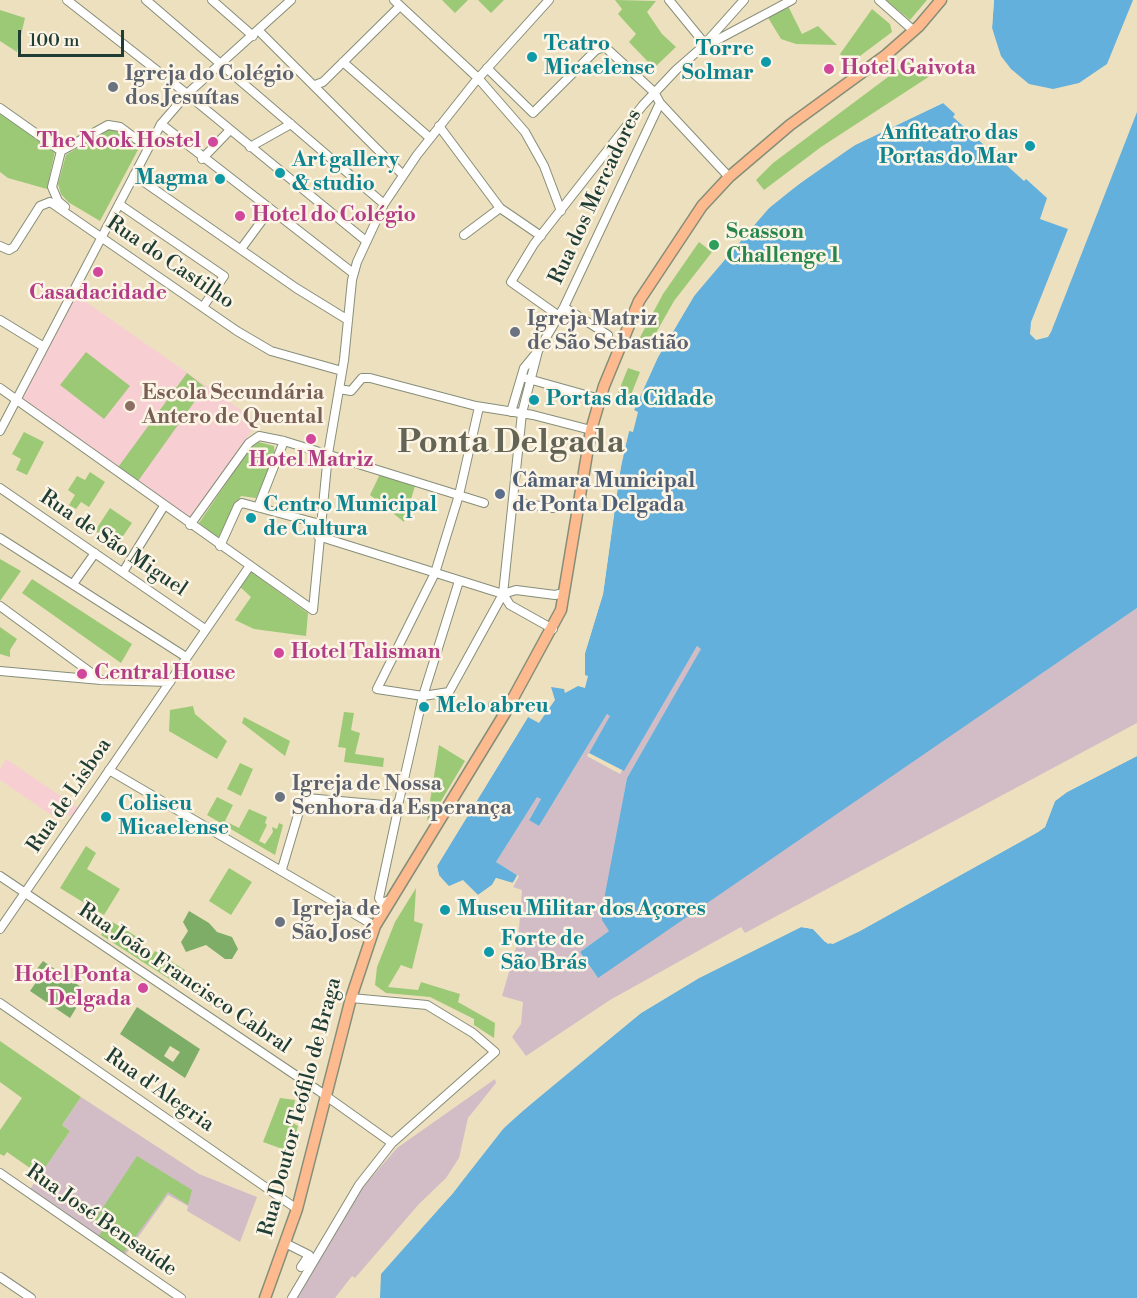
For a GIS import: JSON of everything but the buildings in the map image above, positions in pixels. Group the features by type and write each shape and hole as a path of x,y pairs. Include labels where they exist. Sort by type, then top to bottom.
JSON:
{"main road":[{"name":"Rua Doutor Teófilo de Braga","path":"265,1298 297,1209 351,998 375,927 505,713 553,629 561,610 591,430 600,399 639,301 702,206 729,177 790,125 886,55 914,31 941,0"}],"street":[{"path":"67,0 187,94 366,242"},
{"path":"146,0 384,204"},
{"path":"213,0 315,85 316,91 403,175"},
{"path":"0,430 160,124 187,94 291,0"},
{"path":"0,388 249,567 313,610 318,536 328,454 342,371 353,273 384,204 403,175 478,78 549,0"},
{"path":"669,0 703,46"},
{"path":"559,316 511,282 541,236 654,92 703,46 744,0"},
{"path":"703,46 721,39 792,0"},
{"path":"879,0 914,31"},
{"path":"315,85 322,82 343,62 397,3 478,78 532,141 559,213"},
{"path":"714,32 715,37 721,39"},
{"path":"487,68 533,113 596,50 605,47 654,92 660,103 729,177"},
{"path":"343,62 430,138"},
{"name":"Rua dos Mercadores","path":"525,378 564,307 660,103"},
{"path":"0,108 61,151"},
{"path":"160,124 269,211 353,273"},
{"path":"250,147 291,124"},
{"path":"102,236 63,206 54,194 52,187 61,151 108,125 125,130 147,147"},
{"path":"439,126 500,208 541,236"},
{"path":"202,159 230,129"},
{"path":"134,174 348,320"},
{"name":"Rua do Castilho","path":"1,246 9,250 14,247 45,202 50,202 271,351 342,371"},
{"path":"119,204 224,276 203,307"},
{"path":"464,235 500,208"},
{"path":"241,249 269,211"},
{"path":"564,307 608,335"},
{"path":"0,320 44,347"},
{"path":"339,389 351,390 362,378 370,378 478,407 522,413 591,430"},
{"path":"525,378 600,399"},
{"path":"511,412 525,378"},
{"path":"478,407 459,495 435,573 377,688 423,696 449,692 503,594 525,378"},
{"path":"190,525 254,438 265,436 484,503"},
{"path":"258,507 284,441"},
{"name":"Rua de São Miguel","path":"0,488 205,629"},
{"path":"513,502 553,508"},
{"path":"220,546 238,506 242,503 320,524"},
{"path":"123,573 164,506"},
{"path":"318,536 503,594 516,590 555,595 564,593"},
{"path":"0,538 186,657"},
{"path":"73,584 95,553"},
{"name":"Rua de Lisboa","path":"0,929 249,567"},
{"path":"395,806 399,801 423,696 459,581"},
{"path":"503,594 510,605 553,629"},
{"path":"0,606 101,680"},
{"path":"0,671 101,680 170,682"},
{"path":"493,705 505,713"},
{"path":"109,770 282,869 375,927"},
{"path":"282,869 302,805 307,798 395,806"},
{"path":"390,900 384,904 379,898 397,814 395,806"},
{"name":"Rua João Francisco Cabral","path":"0,876 325,1095 392,1143"},
{"path":"292,1298 359,1185 392,1143 495,1052 473,1033 427,1005 351,998"},
{"name":"Rua d'Alegria","path":"0,1004 297,1209"},
{"name":"Rua José Bensaúde","path":"0,1173 181,1298"},
{"path":"285,1243 309,1255 301,1267"},
{"path":"0,1277 31,1298"}],"shaded area":[{"name":"Escola Secundária Antero de Quental","path":"76,295 258,422 189,521 19,400"},
{"path":"1137,608 1137,723 745,933 741,927 610,1000 526,1056 512,1037 521,1024 523,1002 502,996 518,941 522,890 513,887 519,876 496,862 537,796 541,799 529,819 539,826 607,714 611,716 587,756 620,774 697,646 702,649 627,778 603,910 609,931 580,952 597,977"},
{"path":"6,759 77,807 80,811 74,819 57,807 51,815 0,780 0,769"},
{"path":"495,1079 496,1083 468,1118 459,1158 446,1178 419,1204 355,1278 352,1276 335,1298 295,1298 334,1228 362,1188 397,1148"},
{"path":"81,1097 199,1174 257,1197 240,1242 187,1211 188,1206 168,1195 124,1257 28,1192 70,1131 62,1125"}],"green space":[{"path":"442,0 468,0 455,13"},
{"path":"478,0 504,0 491,13"},
{"path":"615,0 656,1 647,12 662,34 676,47 654,68 629,42 636,34 618,14 622,9"},
{"path":"886,0 927,0 910,20"},
{"path":"788,6 802,34 818,26 837,45 796,44 781,39 767,16"},
{"path":"872,9 890,24 892,32 848,65 840,54"},
{"path":"0,10 25,18 17,52 0,41"},
{"path":"908,62 930,76 821,147 764,190 756,180 773,163"},
{"path":"0,112 55,151 47,189 8,178 0,172"},
{"path":"108,129 118,131 140,146 100,221 68,202 61,194 58,184 66,155"},
{"path":"699,242 712,252 674,301 648,347 638,341 663,294"},
{"path":"86,352 130,386 104,419 60,385"},
{"path":"628,368 640,372 629,400 617,395"},
{"path":"187,373 205,387 136,484 116,470"},
{"path":"24,432 44,442 27,475 16,470 21,459 12,454"},
{"path":"255,441 274,446 275,457 256,498 241,496 218,538 199,523"},
{"path":"90,472 105,482 89,507 81,502 76,509 69,505 75,495 68,490 77,476 85,480"},
{"path":"380,474 415,486 404,522 370,495"},
{"path":"110,508 132,523 121,539 109,530 104,537 95,531"},
{"path":"0,559 21,571 0,601"},
{"path":"250,571 308,613 306,636 254,629 235,620 251,597 239,586"},
{"path":"32,579 132,644 121,663 22,593"},
{"path":"0,627 17,639 10,650 10,657 0,654"},
{"path":"193,706 195,714 227,741 217,759 169,731 170,710"},
{"path":"344,712 354,713 351,730 360,733 355,754 384,758 383,767 344,762 346,748 338,747"},
{"path":"244,717 290,741 285,756 242,723"},
{"path":"439,745 465,761 429,821 427,820"},
{"path":"240,763 253,769 241,796 227,789"},
{"path":"217,797 233,805 225,821 239,828 249,809 267,817 265,823 267,825 259,841 265,844 273,832 272,827 277,829 279,823 283,825 275,855 207,815"},
{"path":"86,846 96,853 87,869 120,889 104,915 60,888"},
{"path":"229,868 252,882 231,915 209,901"},
{"path":"416,888 414,921 423,924 412,969 401,965 388,987 418,990 421,982 460,994 458,1002 495,1023 494,1038 474,1025 474,1019 430,997 386,993 375,985 377,967 395,922"},
{"path":"189,911 209,923 217,932 232,937 238,949 232,959 225,959 206,945 186,952 181,942 188,931 183,922"},
{"path":"109,920 139,938 135,945 152,955 155,951 185,970 177,984 101,935"},
{"path":"43,961 84,989 75,1002 78,1005 70,1018 30,991 39,978 33,974"},
{"path":"137,1007 200,1049 185,1078 120,1034","holes":["170,1046 180,1052 173,1062 164,1056"]},
{"path":"0,1041 81,1097 62,1125 70,1131 40,1175 7,1152 4,1156 0,1154 0,1130 22,1098 0,1082"},
{"path":"280,1098 295,1100 291,1122 298,1126 291,1152 263,1142"},
{"path":"137,1156 192,1190 188,1205 168,1192 123,1254 98,1237 104,1228 94,1221"}],"water":[{"path":"994,0 1133,0 1107,64 1079,83 1053,89 1029,84 1011,69 1001,56 992,28"},
{"path":"943,103 955,114 953,117 1024,181 1026,179 1047,198 1040,219 1068,229 1031,322 1030,334 1036,340 1048,337 1051,332 1137,112 1137,608 598,978 580,952 609,931 602,920 602,910 627,778 701,649 697,646 624,771 589,753 610,716 607,714 539,826 529,820 541,799 537,797 496,862 517,875 513,883 496,878 492,885 478,895 463,881 449,887 439,875 437,866 528,717 539,723 555,700 551,687 564,689 565,693 578,686 585,688 588,676 585,675 585,653 603,594 622,459 629,431 633,432 638,412 634,410 658,357 694,296 728,253 769,208 792,189 855,145"},
{"path":"1137,756 1137,1298 380,1298 381,1274 453,1193 494,1137 546,1090 641,1013 699,978 801,927 813,929 825,942 833,944 858,932 1038,832 1045,827 1055,801 1067,792"}],"pier":[{"path":"991,0 994,0 992,28 998,52 996,53 989,28"},
{"path":"940,101 943,103 855,145 823,165 769,208 694,296 658,357 634,410 631,409 656,356 691,295 767,206 821,163 853,143"},
{"path":"626,430 629,431 619,476 603,594 585,653 582,651 600,593 616,476"},
{"path":"525,715 528,717 437,866 439,876 449,886 463,880 478,895 492,885 496,878 512,883 519,876 513,886 498,881 479,898 462,884 448,889 437,877 435,865"},
{"path":"1137,753 1137,756 1067,792 1055,801 1045,827 1038,832 858,932 828,944 813,929 801,927 699,978 641,1013 507,1124 453,1193 377,1277 385,1264 451,1191 504,1122 639,1011 697,975 800,924 815,926 829,941 857,929 1037,829 1042,825 1052,800 1066,789"}],"place":[{"name":"Teatro Micaelense","path":"532,57"},
{"name":"Torre Solmar","path":"766,62"},
{"name":"Hotel Gaivota","path":"829,69"},
{"name":"Igreja do Colégio dos Jesuítas","path":"113,87"},
{"name":"The Nook Hostel","path":"213,142"},
{"name":"Anfiteatro das Portas do Mar","path":"1030,146"},
{"name":"Art gallery & studio","path":"280,173"},
{"name":"Magma","path":"220,179"},
{"name":"Hotel do Colégio","path":"240,216"},
{"name":"Seasson Challenge 1","path":"714,245"},
{"name":"Casadacidade","path":"98,272"},
{"name":"Igreja Matriz de São Sebastião","path":"515,332"},
{"name":"Portas da Cidade","path":"534,400"},
{"name":"Escola Secundária Antero de Quental","path":"130,406"},
{"name":"Hotel Matriz","path":"311,439"},
{"name":"Câmara Municipal de Ponta Delgada","path":"500,494"},
{"name":"Centro Municipal de Cultura","path":"251,518"},
{"name":"Hotel Talisman","path":"279,653"},
{"name":"Central House","path":"82,674"},
{"name":"Melo abreu","path":"424,707"},
{"name":"Igreja de Nossa Senhora da Esperança","path":"280,797"},
{"name":"Coliseu Micaelense","path":"106,817"},
{"name":"Museu Militar dos Açores","path":"445,910"},
{"name":"Igreja de São José","path":"280,922"},
{"name":"Forte de São Brás","path":"489,952"},
{"name":"Hotel Ponta Delgada","path":"143,988"}],"district":[{"name":"Ponta Delgada","path":"511,444"}]}
